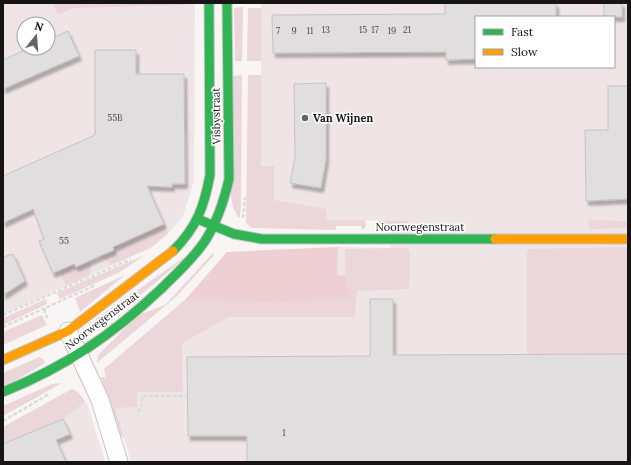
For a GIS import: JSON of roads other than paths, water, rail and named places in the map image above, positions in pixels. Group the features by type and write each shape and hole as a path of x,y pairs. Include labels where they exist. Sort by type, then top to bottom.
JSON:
{"street":[{"name":"Visbystraat","path":"198,219 206,198 210,175 209,3"},
{"name":"Visbystraat","path":"214,226 224,201 229,179 227,3"},
{"name":"Noorwegenstraat","path":"3,360 68,331 168,256 187,237 198,219 234,234 262,239 628,239"},
{"name":"Noorwegenstraat","path":"3,392 48,373 117,326 161,289 199,250 214,226"},
{"path":"68,331 100,400 119,462"}],"place":[{"name":"Van Wijnen","path":"305,118"}]}
